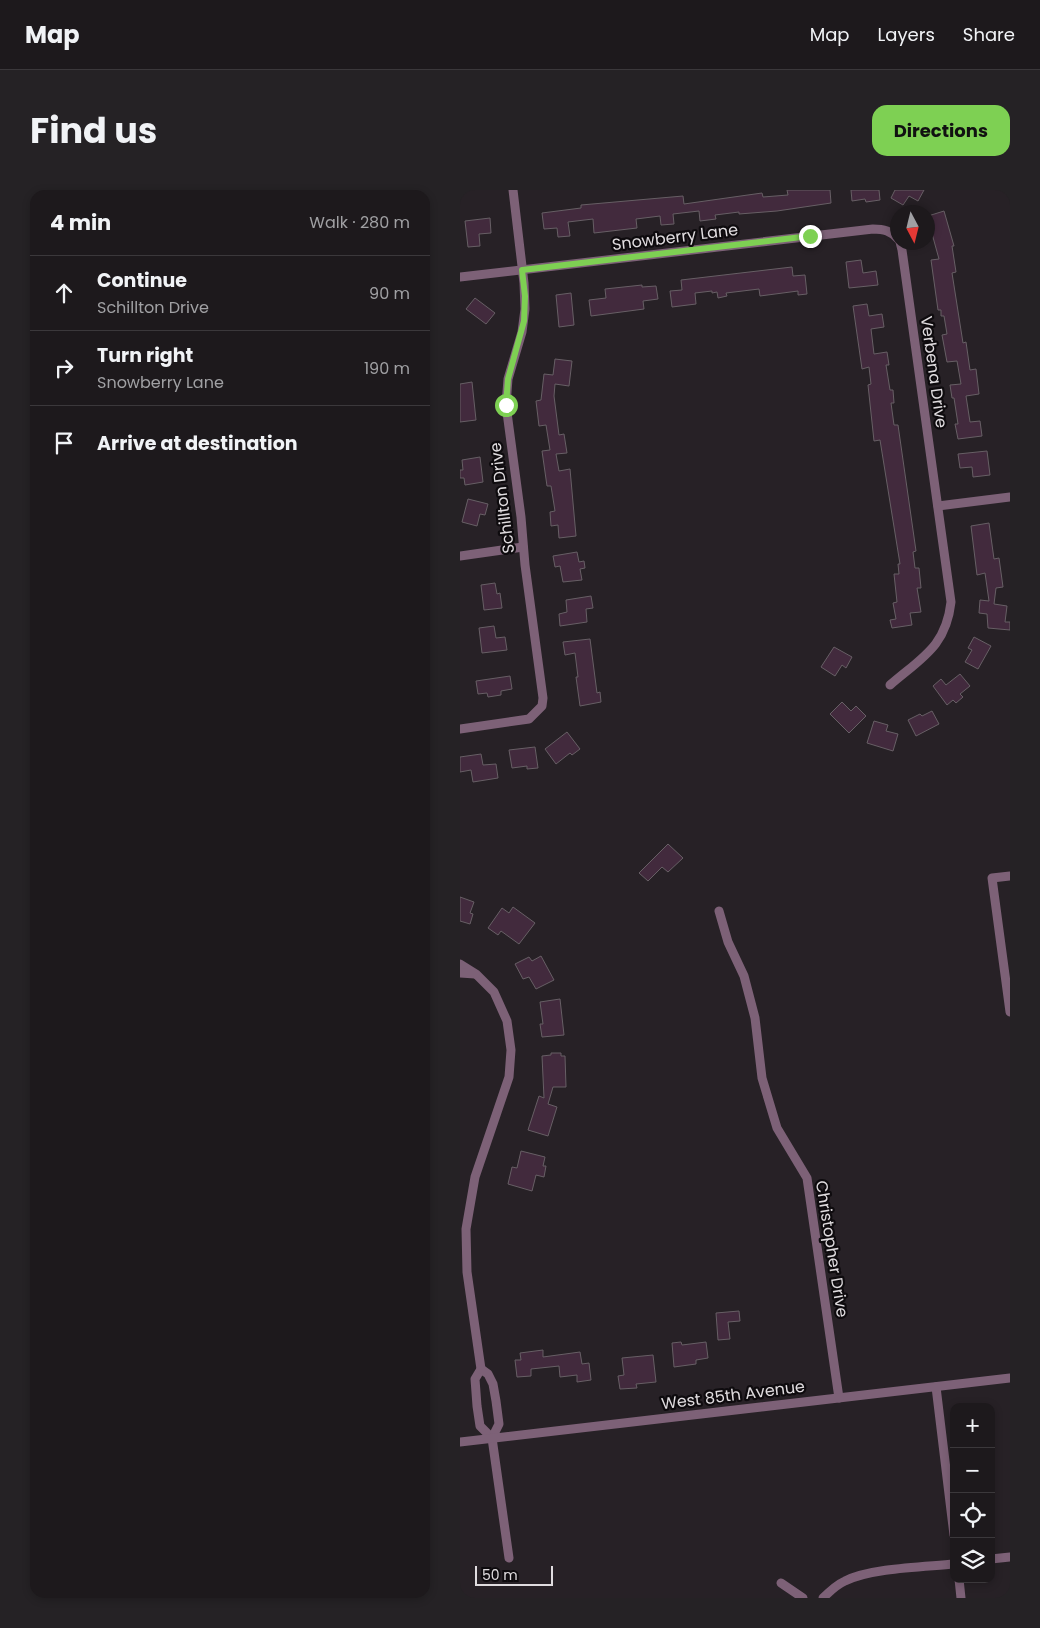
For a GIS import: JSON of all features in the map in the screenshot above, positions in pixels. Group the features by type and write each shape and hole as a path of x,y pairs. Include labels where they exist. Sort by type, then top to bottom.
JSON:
{"street":[{"name":"Schillton Drive","path":"460,729 529,719 542,706 543,698 506,405 508,379 524,321 525,296 513,190"},
{"name":"Snowberry Lane","path":"460,277 873,229 886,230 890,233"},
{"name":"Verbena Drive","path":"890,685 930,652 940,639 948,621 951,593 902,250"},
{"path":"938,506 1010,496"},
{"path":"460,556 523,547"},
{"path":"1010,876 992,878 1010,1012"},
{"name":"Christopher Drive","path":"719,912 728,942 744,976 755,1018 762,1078 777,1128 807,1178 840,1398"},
{"path":"460,964 476,974 494,992 507,1021 511,1050 509,1077 476,1177 466,1229 467,1272 482,1369 488,1374 493,1384 496,1401 499,1424 492,1438 509,1558"},
{"path":"460,973 476,974"},
{"path":"482,1369 475,1379 477,1406 480,1426 492,1438"},
{"name":"West 85th Avenue","path":"460,1442 1010,1378"},
{"path":"936,1387 950,1501"},
{"path":"995,1559 1010,1557"},
{"path":"823,1598 845,1581 864,1575 950,1564"},
{"path":"781,1583 803,1598"},
{"path":"959,1583 961,1598"}],"building":[{"path":"787,190 830,190 831,203 777,211 715,215 716,219 700,221 699,211 673,214 674,224 661,225 660,216 636,219 637,228 594,233 593,219 568,222 570,236 558,237 557,228 544,229 542,213 581,208 581,205 683,196 684,204 762,193 763,197 788,195"},
{"path":"851,190 879,190 880,200 866,202 865,199 852,201"},
{"path":"895,190 924,190 918,201 909,196 903,205 891,198"},
{"path":"944,211 954,246 952,246 956,272 952,273 963,343 966,342 970,370 976,369 979,394 966,396 970,422 980,421 982,436 958,439 955,424 958,424 950,385 961,384 957,361 947,362 942,335 947,334 944,316 941,316 941,310 938,310 931,260 939,259 935,244 935,214"},
{"path":"490,218 491,233 479,234 480,246 468,247 465,221"},
{"path":"861,260 863,273 876,271 878,285 849,288 846,262"},
{"path":"792,267 793,276 805,275 807,294 798,295 798,291 760,296 759,289 726,293 727,296 718,298 717,292 712,293 712,291 695,293 696,304 672,307 670,291 682,290 681,280"},
{"path":"642,285 642,287 656,286 658,299 643,301 644,309 591,316 589,300 606,298 605,289"},
{"path":"571,293 574,325 559,327 556,295"},
{"path":"475,298 495,313 486,324 466,309"},
{"path":"867,304 869,316 882,314 884,327 871,329 874,354 887,352 889,365 886,365 890,390 893,390 894,403 891,403 894,425 898,425 916,551 913,552 915,568 919,568 921,588 917,588 921,612 910,613 912,625 892,628 890,620 896,619 893,603 897,602 894,574 899,574 898,564 900,564 880,440 874,441 868,385 871,384 869,367 862,369 853,306"},
{"path":"555,359 572,361 569,386 555,384 554,396 559,435 564,434 567,453 556,454 559,471 570,469 576,536 559,538 558,525 551,526 550,512 555,511 551,486 547,486 542,451 550,450 546,425 539,426 536,401 541,400 544,374 553,375"},
{"path":"472,382 476,420 460,422 460,384"},
{"path":"987,451 990,475 973,477 972,467 960,468 958,454"},
{"path":"480,457 483,482 465,485 464,478 460,478 460,470 463,470 462,460"},
{"path":"468,499 488,504 485,515 480,514 477,526 462,522"},
{"path":"989,523 994,559 999,558 1003,587 996,588 994,604 1007,606 1005,622 1010,622 1010,630 988,628 987,614 979,613 980,600 989,601 985,573 977,575 971,526"},
{"path":"577,552 579,562 584,561 585,568 580,569 582,580 563,582 560,566 555,567 553,556"},
{"path":"495,583 497,594 500,593 502,608 484,610 481,585"},
{"path":"591,596 593,608 586,609 587,622 560,626 559,614 567,612 566,600"},
{"path":"494,626 496,638 505,637 507,650 482,653 479,628"},
{"path":"974,637 991,646 978,669 965,662 972,650 968,648"},
{"path":"590,639 597,693 600,692 601,702 580,706 575,653 565,655 563,642"},
{"path":"834,647 852,657 846,668 842,665 835,676 821,667"},
{"path":"960,674 970,686 960,694 963,697 956,703 953,700 947,705 933,686 941,679 946,685"},
{"path":"510,676 512,689 501,691 501,695 488,697 487,693 478,694 476,681"},
{"path":"842,702 851,711 856,706 866,716 849,733 830,714"},
{"path":"932,711 939,724 916,736 908,720"},
{"path":"874,721 888,725 886,731 898,734 893,751 867,743"},
{"path":"567,732 580,749 572,755 570,753 556,764 545,749"},
{"path":"535,747 538,768 527,769 527,766 512,768 509,750"},
{"path":"481,754 483,765 496,764 498,778 473,782 471,770 460,772 460,757"},
{"path":"668,844 683,858 668,872 662,867 648,881 639,873"},
{"path":"460,897 474,902 470,913 473,914 470,924 460,921"},
{"path":"513,907 535,923 519,944 501,931 498,935 488,928 502,908 509,913"},
{"path":"541,956 554,980 536,989 529,977 523,979 515,964 529,957 532,961"},
{"path":"560,999 564,1035 542,1037 540,1024 543,1024 540,1002"},
{"path":"551,1053 561,1053 561,1056 565,1056 566,1087 553,1087 548,1104 557,1107 548,1136 528,1130 539,1096 544,1098 542,1056 551,1055"},
{"path":"521,1151 545,1157 543,1166 546,1166 544,1177 536,1175 532,1191 508,1184 512,1167 517,1168"},
{"path":"739,1311 740,1321 728,1322 730,1339 718,1340 716,1313"},
{"path":"681,1342 682,1345 706,1342 708,1358 696,1360 696,1364 674,1367 672,1343"},
{"path":"543,1350 543,1357 580,1352 582,1364 589,1363 591,1380 577,1382 577,1375 560,1377 559,1366 531,1369 531,1376 517,1377 515,1360 521,1360 520,1353"},
{"path":"653,1355 656,1382 636,1384 637,1388 620,1389 618,1376 624,1375 622,1358"}],"route":[{"path":"506,405 508,379 524,321 525,296 522,270 810,236"}]}
